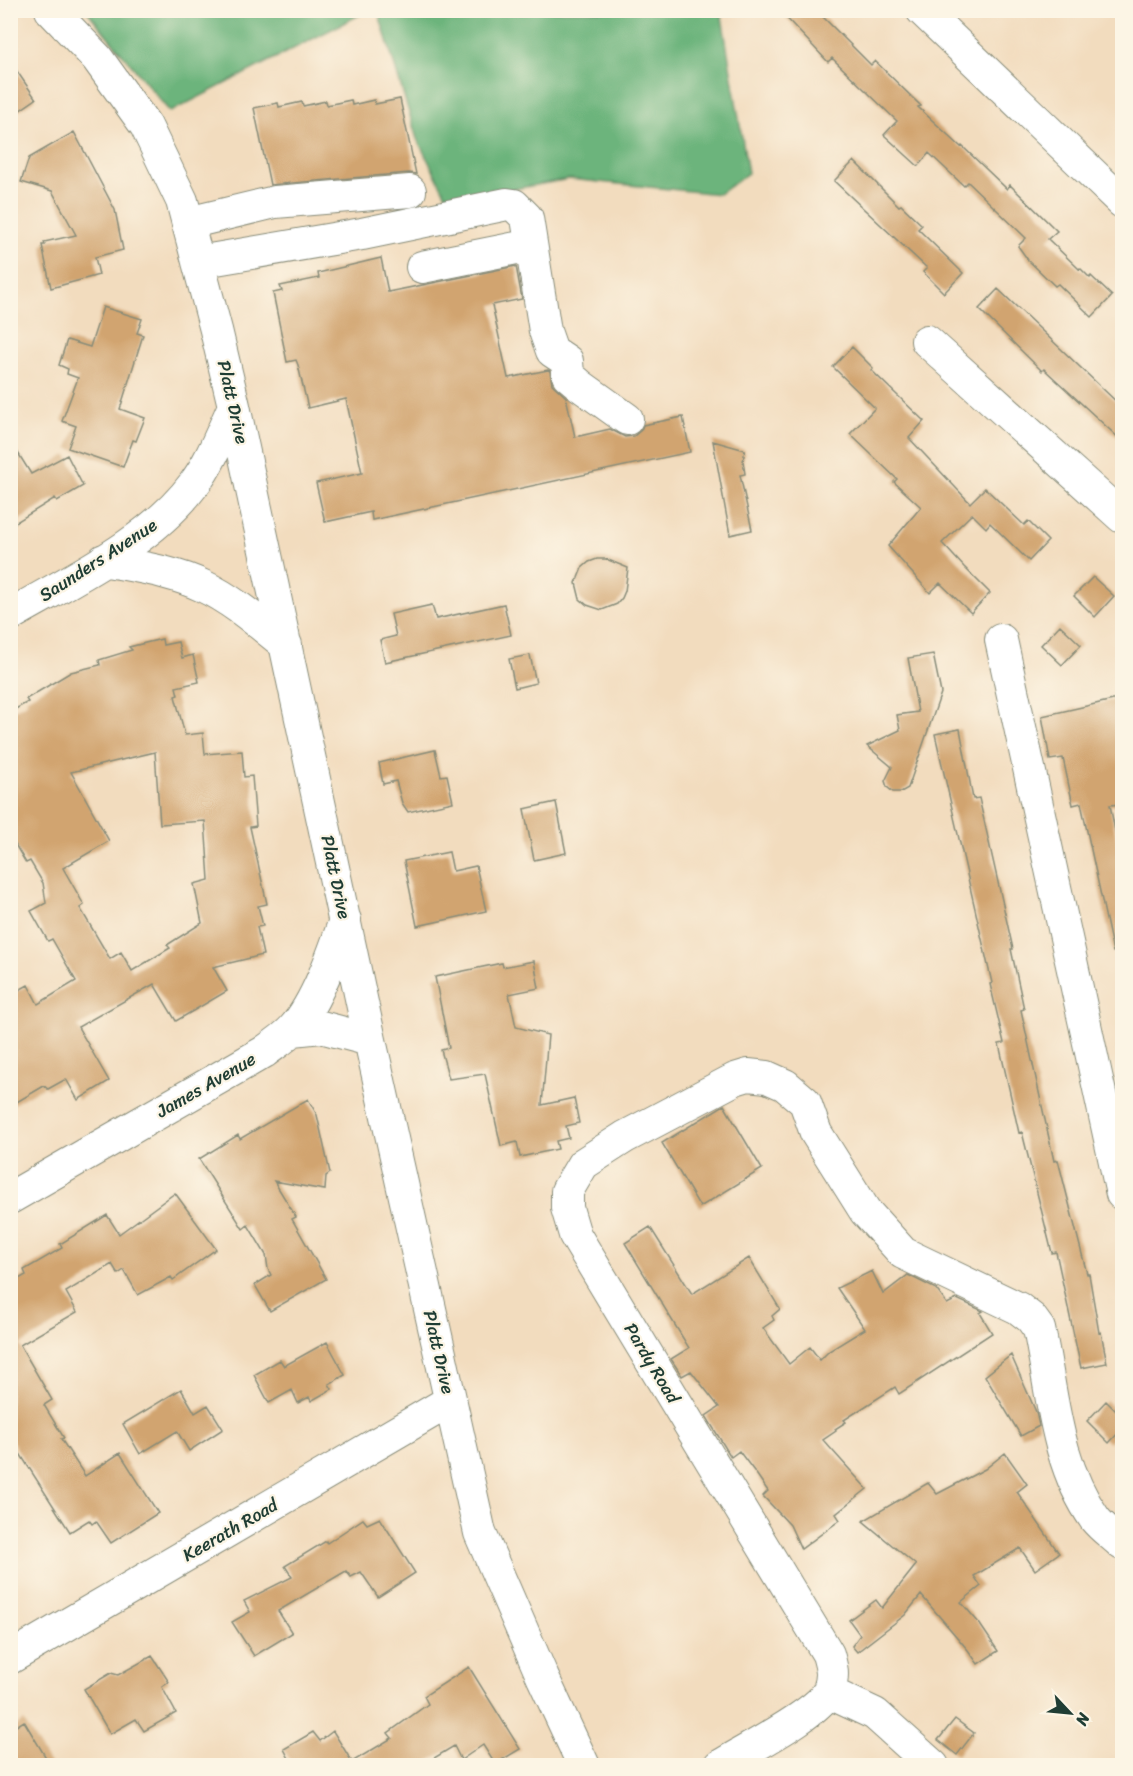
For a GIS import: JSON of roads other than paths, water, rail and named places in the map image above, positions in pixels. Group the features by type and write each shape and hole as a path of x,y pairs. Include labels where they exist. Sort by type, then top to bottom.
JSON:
{"street":[{"name":"Platt Drive","path":"51,10 97,58 146,126 182,201 234,406 370,1040 480,1533 584,1766"},
{"path":"922,10 1122,202"},
{"path":"188,223 275,202 410,191"},
{"path":"198,262 362,234 507,204 514,205 526,218 545,332 552,351 567,361 568,375 627,419"},
{"path":"422,267 531,245"},
{"path":"927,341 1122,517"},
{"name":"Saunders Avenue","path":"10,615 104,560 165,516 195,484 234,406"},
{"path":"104,560 176,575 203,586 250,617 286,645"},
{"path":"1001,640 1122,1194"},
{"name":"James Avenue","path":"10,1198 264,1052 293,1030 331,960 345,920"},
{"path":"293,1030 321,1027 370,1040"},
{"name":"Pardy Road","path":"828,1692 833,1672 828,1654 575,1234 567,1208 567,1191 583,1164 626,1137 742,1077 748,1075 767,1077 785,1085 806,1102 816,1133 865,1211 903,1252 1018,1308 1031,1318 1039,1329 1056,1425 1071,1478 1096,1521 1122,1544"},
{"name":"Keerath Road","path":"10,1658 450,1401"},
{"path":"720,1766 814,1708 828,1692 875,1714 933,1766"}]}
